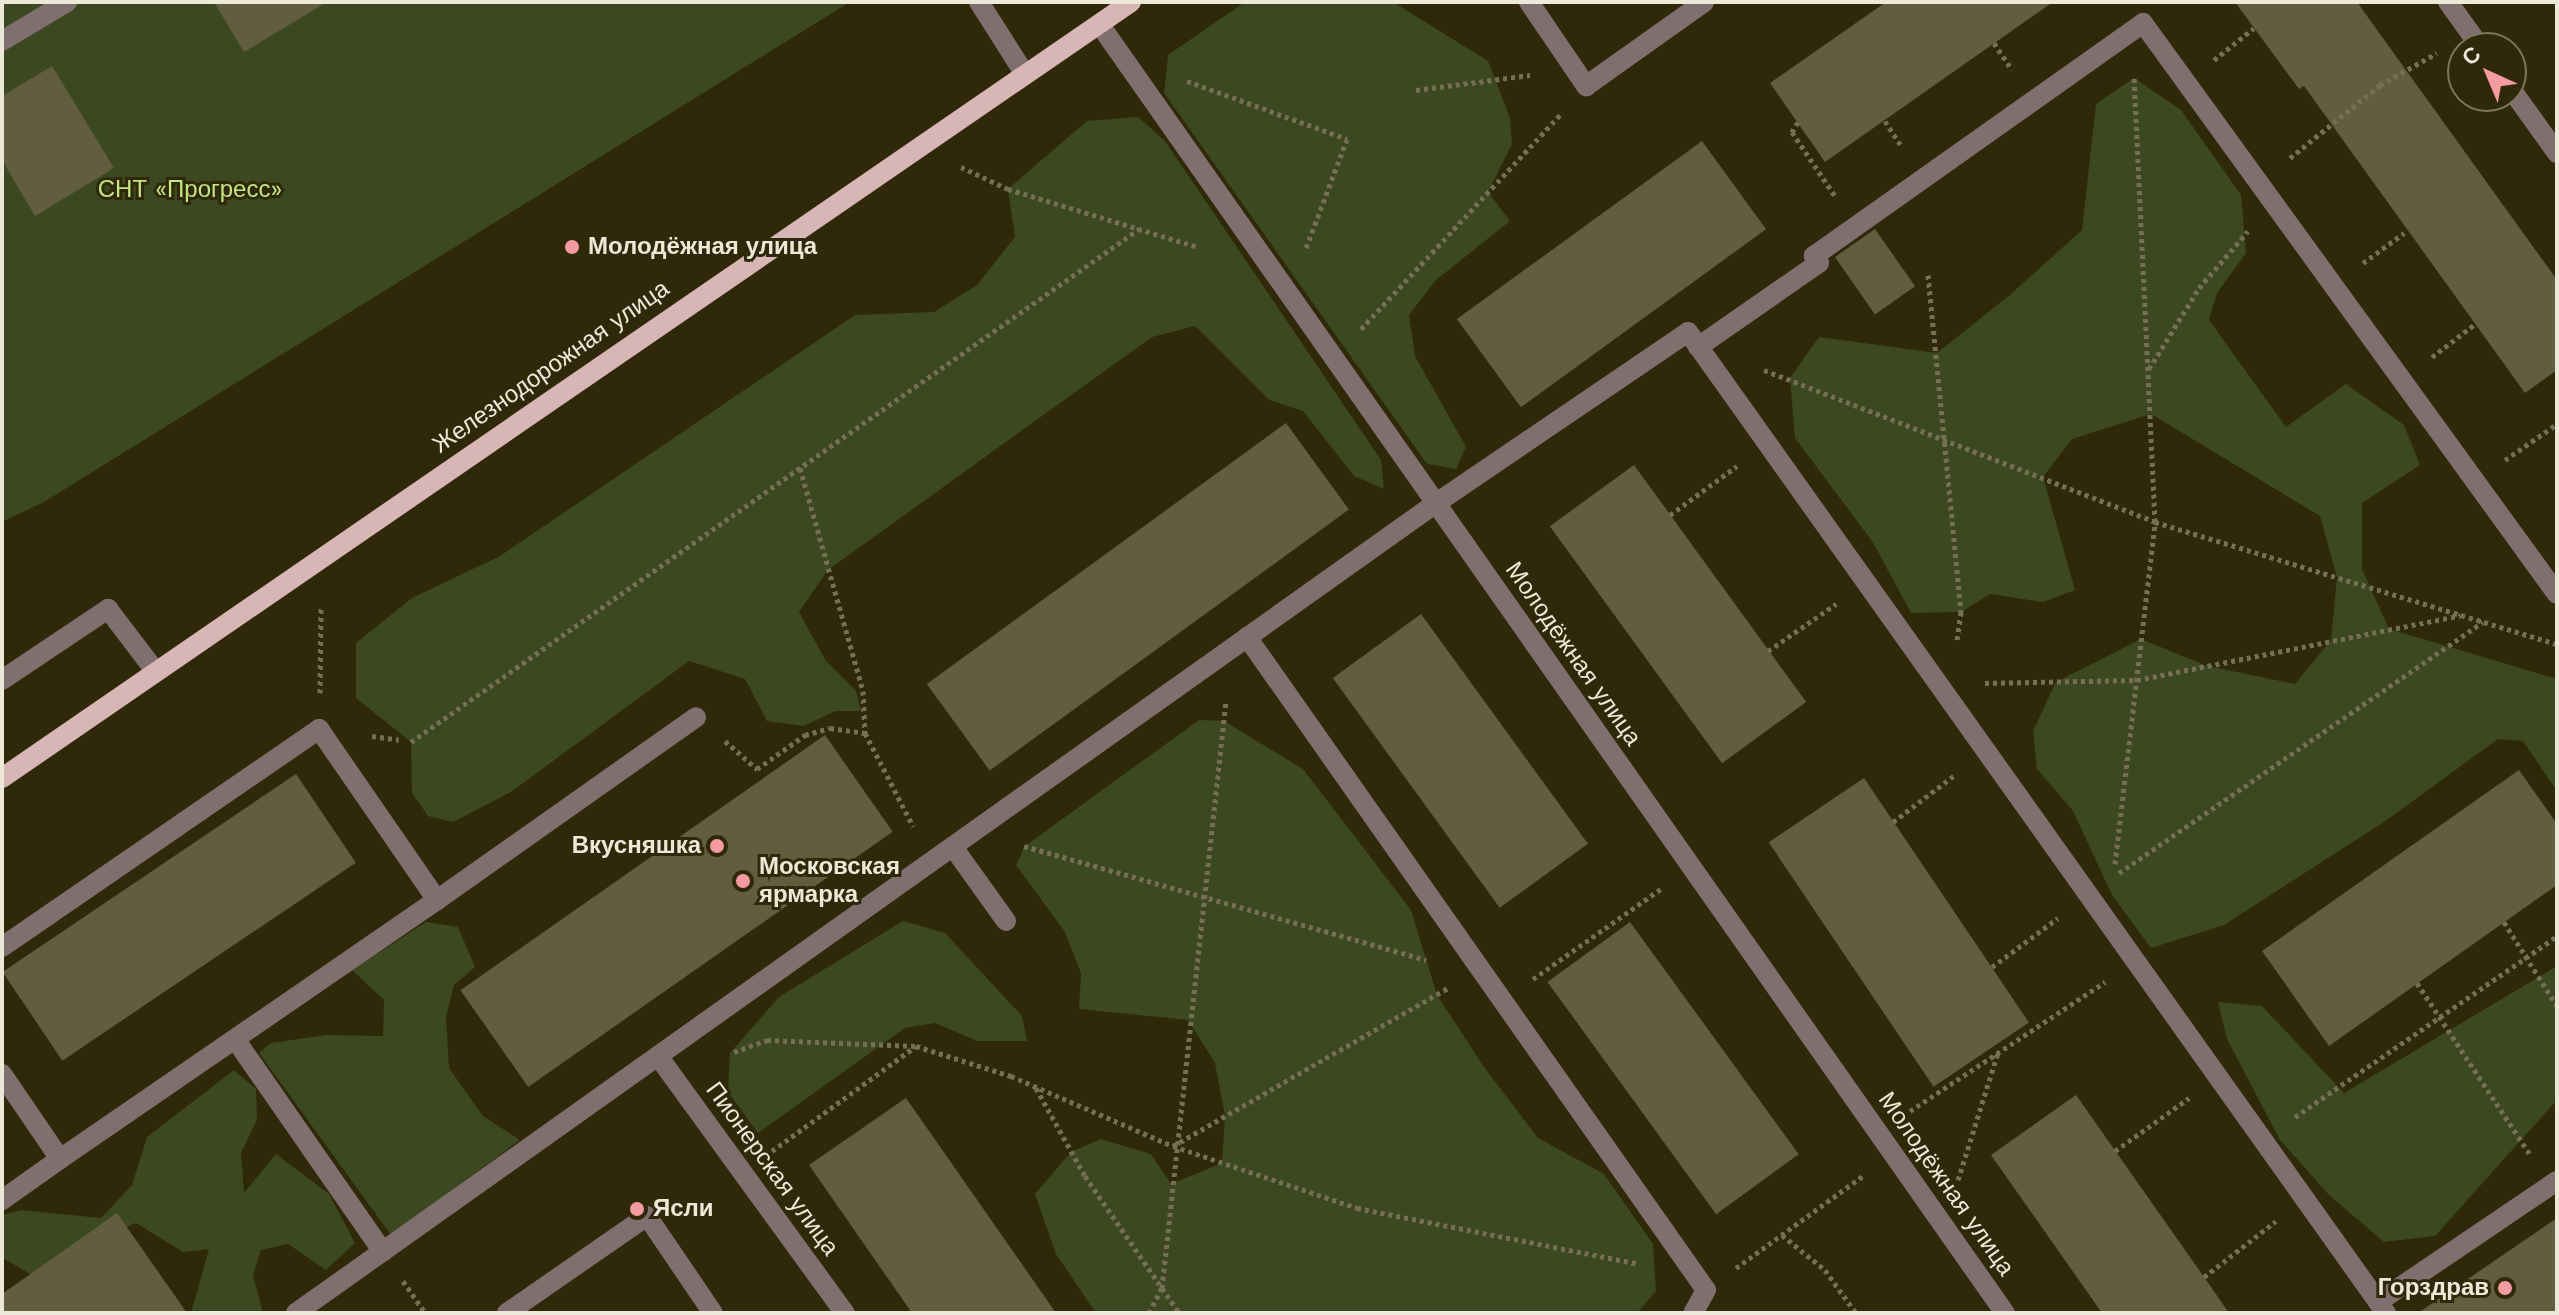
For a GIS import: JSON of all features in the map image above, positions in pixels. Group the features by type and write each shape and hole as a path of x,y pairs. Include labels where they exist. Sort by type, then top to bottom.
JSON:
{"main road":[{"name":"Железнодорожная улица","path":"2,778 1131,2"}],"street":[{"path":"2,41 67,2"},
{"path":"979,2 1024,73"},
{"path":"1529,2 1580,78 1704,2"},
{"path":"2448,2 2468,30"},
{"path":"1699,349 1819,263 1814,256 2143,23 2557,594"},
{"name":"Молодёжная улица","path":"1100,25 2005,1313"},
{"path":"2527,111 2557,153"},
{"path":"296,1313 1435,504 1688,332 1866,583 1943,683 1986,751 2382,1308 2553,1183"},
{"path":"2,680 108,609 156,672"},
{"path":"1240,643 1504,1002 1701,1282 1693,1313"},
{"path":"2,1200 696,717"},
{"path":"2,947 319,729 437,900"},
{"path":"953,847 1006,921"},
{"path":"235,1039 383,1252"},
{"name":"Пионерская улица","path":"658,1056 845,1313"},
{"path":"2,1074 60,1159"},
{"path":"507,1313 647,1216 713,1313"}],"path":[{"path":"2111,928 2113,878 2155,522 2134,78 2143,23"},
{"path":"2187,82 2254,28"},
{"path":"2149,370 2199,288 2274,203 2291,156 2380,85 2468,30"},
{"path":"1416,90 1580,78"},
{"path":"1360,331 1580,78"},
{"path":"1186,81 1347,139 1305,252"},
{"path":"1798,122 1792,132 1856,227"},
{"path":"960,166 1008,189 1198,247"},
{"path":"411,742 1139,229"},
{"path":"2333,285 2404,233"},
{"path":"1928,275 1947,440 1961,612 1943,683 2137,680 2462,615"},
{"path":"2402,380 2475,324"},
{"path":"1699,349 1947,440 2155,522 2557,644"},
{"path":"2475,481 2557,424"},
{"path":"1670,515 1767,444"},
{"path":"800,468 863,691 865,733 935,860"},
{"path":"1768,651 1866,583"},
{"path":"319,729 321,607"},
{"path":"2113,878 2484,621"},
{"path":"1149,1313 1162,1288 1173,1146 1203,895 1240,643"},
{"path":"696,717 757,769 805,735 830,728 865,733"},
{"path":"1893,822 1986,751"},
{"path":"974,832 1437,964"},
{"path":"1173,1146 1458,982 1504,1002 1691,867"},
{"path":"1992,967 2088,895"},
{"path":"2504,922 2557,1006"},
{"path":"2264,1141 2557,936"},
{"path":"1904,1115 2136,961"},
{"path":"2417,983 2553,1183"},
{"path":"670,1073 767,1040 916,1046 1035,1087 1173,1146 1357,1208 1701,1282 1782,1235 1869,1172"},
{"path":"742,1172 916,1046"},
{"path":"1955,1189 1998,1052"},
{"path":"2115,1151 2218,1078"},
{"path":"1035,1087 1085,1176 1179,1313"},
{"path":"2204,1277 2305,1199"},
{"path":"1782,1235 1825,1270 1856,1313"}],"green space":[{"name":"СНТ «Прогресс»","path":"2,2 850,2 44,502 2,522"},
{"path":"1245,2 1393,2 1488,61 1510,118 1512,144 1488,192 1510,221 1436,280 1409,315 1415,356 1466,447 1456,469 1427,464 1164,93 1168,55"},
{"path":"2134,78 2181,110 2241,195 2246,253 2217,293 2209,320 2286,427 2346,384 2404,425 2420,465 2362,503 2362,569 2389,629 2557,679 2557,791 2523,741 2498,739 2384,822 2224,925 2151,948 2112,895 2073,811 2037,769 2033,731 2056,682 2141,639 2207,666 2295,684 2331,640 2337,577 2320,516 2151,414 2072,439 2043,477 2075,590 2043,602 1990,594 1961,612 1911,613 1872,541 1795,438 1790,378 1819,337 1937,353 2011,294 2082,230 2096,104"},
{"path":"1138,117 1165,141 1381,460 1384,489 1354,476 1303,411 1269,400 1195,326 1152,337 828,570 799,612 826,661 856,691 861,711 835,711 804,726 767,721 745,679 689,661 511,792 453,822 428,816 412,793 411,742 356,698 356,643 412,598 500,556 855,315 934,312 977,285 1015,237 1008,189 1087,121"},
{"path":"1199,720 1224,721 1303,769 1411,910 1437,995 1484,1067 1538,1138 1604,1174 1653,1244 1656,1291 1637,1313 1096,1313 1056,1254 1035,1194 1071,1152 1101,1139 1151,1154 1171,1184 1222,1163 1225,1116 1215,1063 1188,1020 1079,1009 1081,973 1065,932 1016,865 1025,846"},
{"path":"903,921 945,933 1022,1016 1027,1041 977,1041 935,1023 905,1028 758,1133 728,1092 730,1053 779,997"},
{"path":"426,922 458,927 475,967 454,985 446,1017 449,1068 483,1116 520,1140 391,1235 259,1053 271,1043 326,1035 383,1036 384,1000 352,970"},
{"path":"2557,966 2557,1100 2435,1236 2384,1242 2329,1195 2280,1140 2227,1039 2218,1002 2262,1006 2344,1093"},
{"path":"234,1070 256,1089 257,1120 241,1153 244,1193 276,1154 329,1194 355,1243 326,1270 288,1244 261,1250 253,1275 263,1313 191,1313 209,1249 183,1252 136,1223 97,1238 37,1278 3,1258 2,1215 21,1210 101,1218 132,1185 147,1137"}],"building":[{"path":"214,2 327,2 244,52"},
{"path":"1886,2 2053,2 1825,162 1770,83"},
{"path":"2235,2 2357,2 2557,280 2557,370 2525,393 2304,86 2299,89"},
{"path":"52,66 114,168 35,216 2,160 2,96"},
{"path":"1702,141 1766,229 1521,407 1457,319"},
{"path":"1875,229 1915,286 1875,314 1835,257"},
{"path":"1286,423 1349,510 990,771 927,684"},
{"path":"1634,465 1806,702 1722,763 1550,526"},
{"path":"1421,614 1588,844 1500,908 1333,678"},
{"path":"825,735 893,832 528,1087 460,990"},
{"path":"2519,770 2557,824 2557,885 2329,1046 2262,951"},
{"path":"296,774 356,863 62,1061 3,972"},
{"path":"1864,778 2029,1023 1934,1087 1769,842"},
{"path":"1630,922 1799,1154 1716,1214 1547,982"},
{"path":"2076,1095 2229,1313 2102,1313 1991,1155"},
{"path":"906,1098 1056,1313 912,1313 809,1165"},
{"path":"117,1213 187,1313 2,1313 2,1294"},
{"path":"2557,1218 2557,1313 2418,1313"}],"place":[{"name":"Молодёжная улица","path":"572,247"},
{"name":"Вкусняшка","path":"717,846"},
{"name":"Московская ярмарка","path":"743,881"},
{"name":"Ясли","path":"637,1209"},
{"name":"Горздрав","path":"2505,1288"}]}
